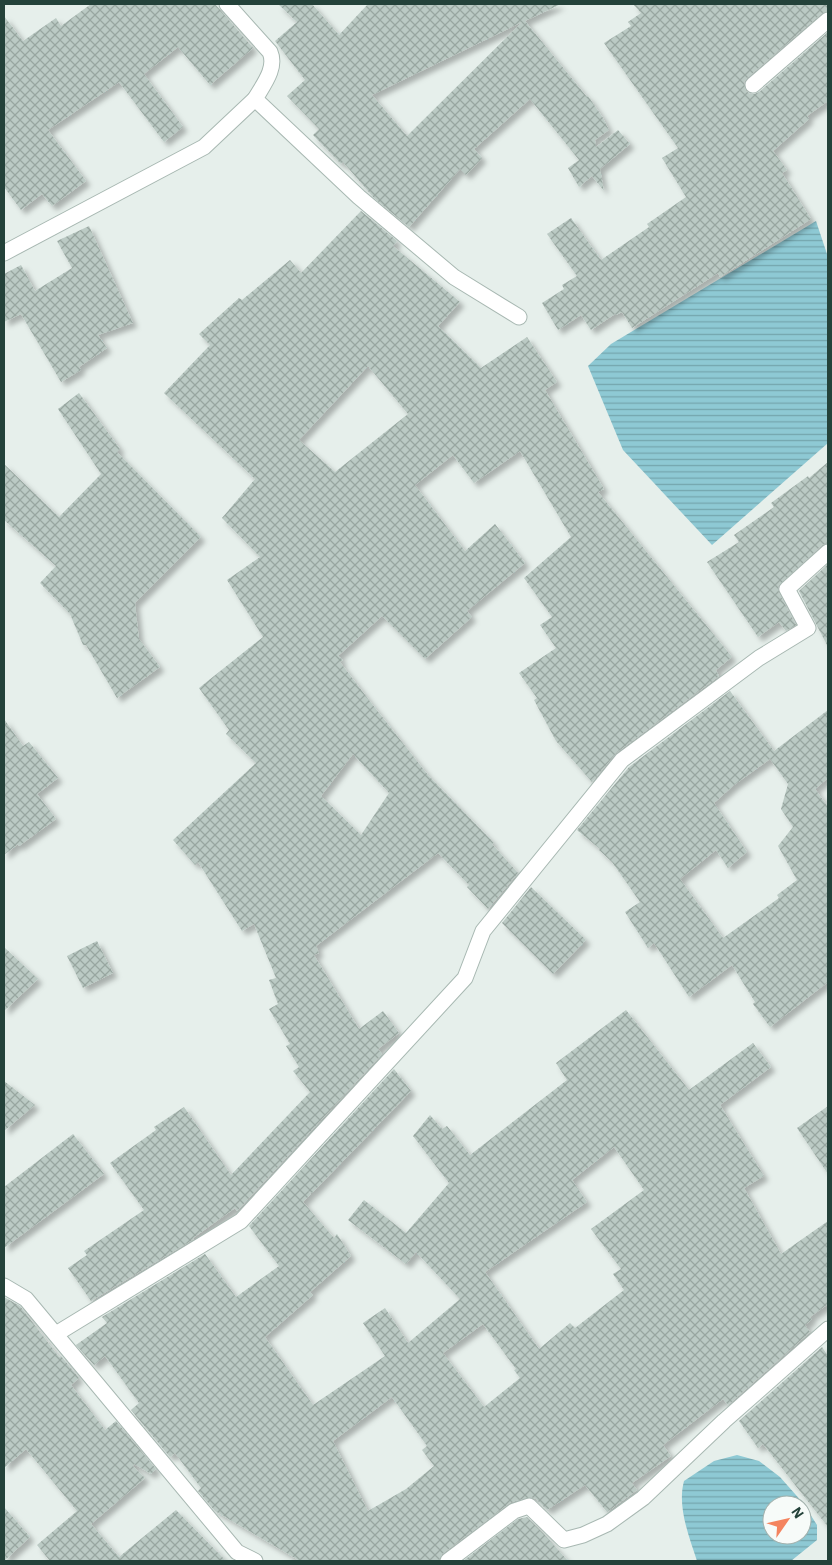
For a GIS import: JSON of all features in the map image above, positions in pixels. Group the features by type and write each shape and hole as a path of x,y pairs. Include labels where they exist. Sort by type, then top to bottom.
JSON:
{"street":[{"path":"4,253 204,147 255,99 272,66 272,57 270,52 227,4"},
{"path":"753,84 828,20"},
{"path":"255,99 359,197 454,277 519,317"},
{"path":"56,1334 241,1221 465,978 483,931 622,760 759,658 808,628 787,589 828,552"},
{"path":"4,1286 26,1299 237,1552 254,1561"},
{"path":"448,1561 514,1511 529,1506 564,1540 607,1524 643,1498 724,1421 828,1328"}],"water":[{"path":"816,221 828,257 828,443 712,545 623,450 588,366 611,344"},
{"path":"737,1455 759,1461 780,1477 796,1495 762,1495 762,1545 811,1545 791,1561 697,1561 683,1511 682,1491 684,1481 714,1461"},
{"path":"812,1517 817,1525 817,1540 812,1544"}],"building":[{"path":"91,4 215,4 253,48 210,85 178,47 144,74 183,127 164,142 119,82 48,130 86,181 52,206 42,194 21,210 4,187 4,16 23,41 56,18 61,26"},
{"path":"278,4 312,4 339,35 368,4 561,4 525,21 588,96 603,118 609,130 595,140 596,147 618,130 630,144 600,169 604,191 592,176 579,187 568,168 579,160 530,99 474,149 482,158 466,175 460,169 409,227 374,198 343,162 341,164 313,135 319,129 287,96 305,80 275,41 297,22","holes":["522,22 407,136 372,95"]},
{"path":"633,4 828,4 828,11 822,13 744,82 746,91 750,94 759,92 828,32 828,101 807,116 809,119 773,151 787,170 782,173 811,219 720,277 718,273 632,328 622,312 615,314 591,330 581,315 558,330 542,303 564,289 562,285 577,276 547,234 571,218 601,260 649,227 647,224 686,197 662,158 678,148 604,43 631,26 628,22 641,13"},
{"path":"361,211 397,241 393,246 460,302 438,326 481,368 527,337 557,382 545,390 604,489 598,492 732,657 716,670 719,676 616,753 592,782 556,741 534,700 537,698 519,673 556,648 540,625 552,617 524,578 571,537 520,451 474,483 453,455 415,485 465,551 495,524 525,563 467,611 472,617 425,659 382,616 338,656 343,660 340,662 428,775 494,843 492,844 518,873 488,909 467,887 469,885 438,853 316,946 319,953 314,955 359,1029 383,1011 399,1033 378,1049 382,1054 237,1211 235,1208 194,1239 91,1301 68,1268 87,1255 84,1251 144,1210 110,1163 156,1130 154,1127 184,1107 231,1175 310,1092 293,1071 299,1067 286,1046 290,1044 269,1009 278,1004 269,980 276,978 254,924 242,931 198,862 195,865 173,840 256,763 226,734 229,730 199,688 263,637 227,580 260,557 222,518 255,479 164,393 210,345 199,334 239,298 242,300 290,260 301,273","holes":["368,366 408,414 335,472 299,440","353,754 389,793 361,835 321,796"]},
{"path":"89,226 133,323 98,335 107,348 79,367 81,370 61,382 21,314 4,322 4,274 21,265 35,291 72,268 57,241"},
{"path":"79,393 120,449 117,452 201,537 135,603 139,639 160,667 117,698 86,645 83,645 70,614 40,583 56,566 4,520 4,464 59,517 101,474 58,409"},
{"path":"828,462 828,543 822,545 778,586 779,593 796,625 786,631 779,622 758,637 707,562 739,542 734,535 774,507 771,503 808,476 809,478"},
{"path":"828,564 828,647 799,591"},
{"path":"730,691 774,751 828,710 828,778 815,789 828,807 828,982 770,1027 753,1004 755,1002 732,965 689,997 654,943 648,948 625,912 640,902 612,862 577,830 629,767","holes":["770,759 788,784 781,809 793,827 778,846 797,880 777,895 779,898 723,938 680,879 716,850 728,868 747,852 714,803 734,785"]},
{"path":"4,719 23,746 29,742 58,778 37,794 56,819 4,855"},
{"path":"531,887 586,940 553,974 502,923"},
{"path":"97,941 113,973 83,988 67,956"},
{"path":"4,947 38,979 4,1011"},
{"path":"626,1010 689,1090 753,1043 771,1067 720,1105 764,1176 744,1188 781,1254 828,1221 828,1304 810,1317 812,1319 805,1325 810,1332 728,1405 723,1399 663,1445 671,1456 632,1483 637,1490 607,1512 585,1485 547,1510 536,1499 531,1497 511,1502 442,1554 439,1561 300,1561 215,1511 198,1491 201,1488 175,1453 170,1457 131,1410 139,1403 105,1356 94,1365 76,1345 107,1323 102,1317 205,1254 236,1297 279,1266 249,1226 394,1069 411,1091 312,1193 308,1191 311,1194 303,1202 334,1238 337,1234 351,1256 310,1292 313,1295 265,1337 313,1405 385,1356 363,1323 385,1308 408,1343 460,1299 416,1252 406,1264 348,1220 364,1200 406,1233 449,1183 413,1136 430,1115 442,1129 447,1126 470,1155 567,1080 556,1063","holes":["614,1147 644,1190 591,1229 621,1269 613,1274 624,1290 575,1328 570,1323 539,1349 485,1272 587,1202 572,1180","483,1324 516,1369 514,1370 520,1378 484,1407 443,1353","392,1397 427,1446 422,1450 434,1466 406,1489 368,1511 333,1441"]},
{"path":"4,1081 35,1105 4,1131"},
{"path":"828,1106 828,1174 797,1128"},
{"path":"73,1134 104,1174 4,1248 4,1187"},
{"path":"4,1297 20,1306 59,1357 61,1356 79,1378 71,1385 105,1430 116,1421 156,1469 151,1474 134,1464 133,1466 145,1478 91,1524 119,1557 176,1510 226,1561 50,1561 37,1545 77,1511 26,1449 4,1468"},
{"path":"822,1347 828,1356 828,1527 812,1507 812,1495 803,1495 763,1444 758,1448 739,1421"},
{"path":"4,1507 30,1537 4,1561"},
{"path":"527,1517 568,1561 463,1561 518,1519"}]}
